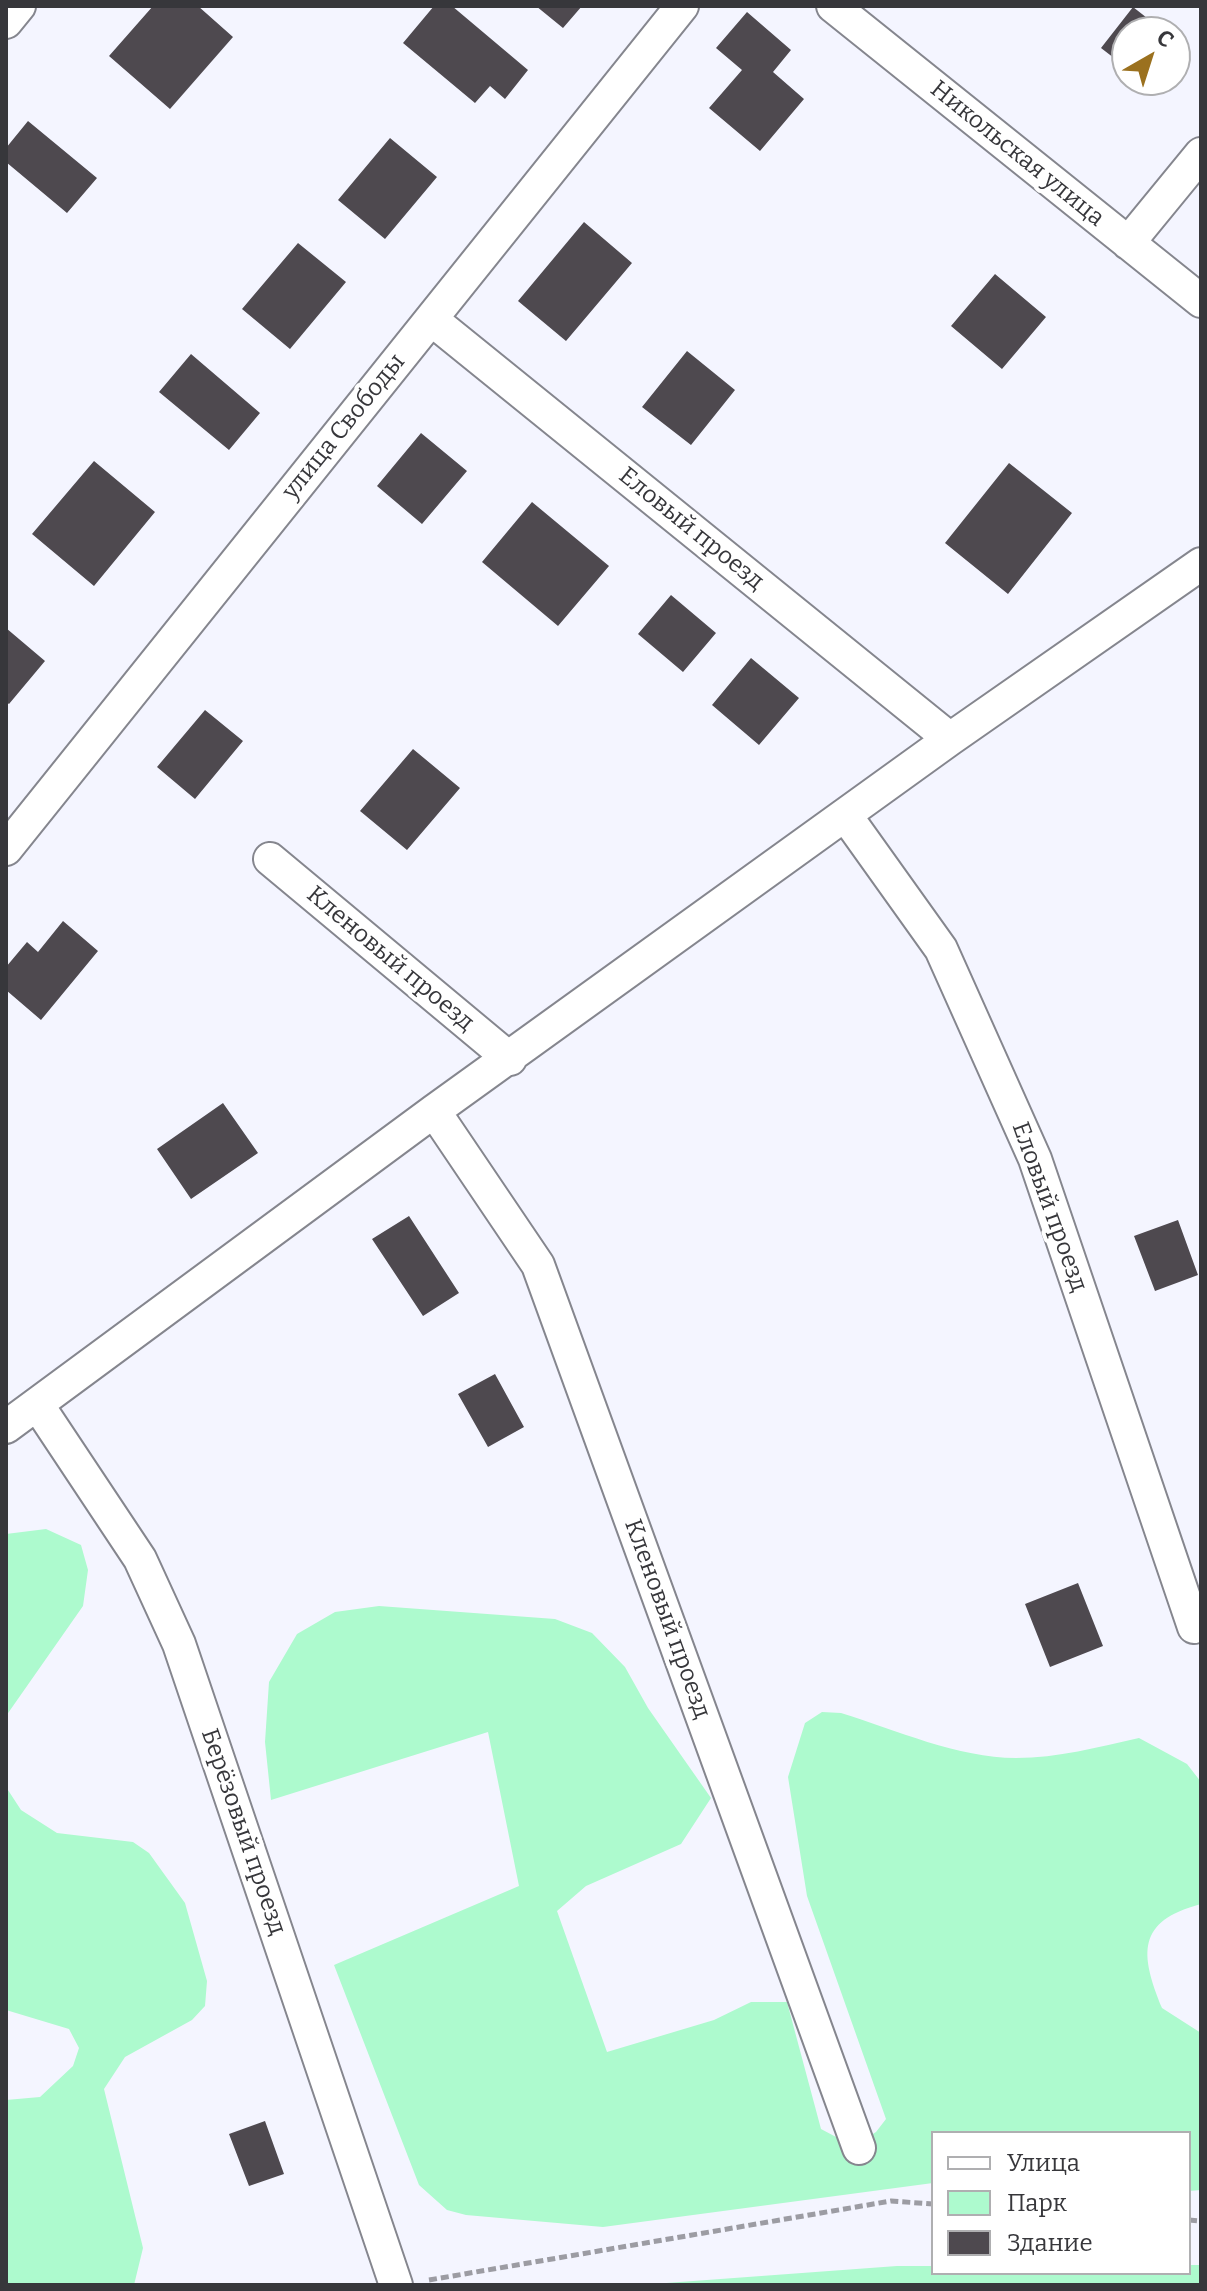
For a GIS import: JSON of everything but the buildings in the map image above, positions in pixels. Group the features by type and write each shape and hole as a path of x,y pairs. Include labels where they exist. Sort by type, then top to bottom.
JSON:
{"street":[{"path":"6,22 19,6"},
{"name":"улица Свободы","path":"6,849 682,6"},
{"name":"Никольская улица","path":"833,6 1201,301"},
{"path":"1128,243 1201,154"},
{"name":"Еловый проезд","path":"431,319 950,739"},
{"path":"6,1427 434,1111 950,739 1201,564"},
{"name":"Еловый проезд","path":"846,816 941,949 1035,1159 1194,1627"},
{"name":"Кленовый проезд","path":"270,859 510,1059"},
{"name":"Кленовый проезд","path":"434,1111 538,1265 859,2148"},
{"name":"Берёзовый проезд","path":"37,1404 140,1559 179,1644 406,2284"}],"path":[{"path":"406,2284 891,2201 931,2204"}],"green space":[{"path":"46,1529 81,1545 88,1570 83,1606 6,1716 6,1534"},
{"path":"379,1606 555,1619 592,1633 625,1667 648,1708 711,1798 681,1844 586,1886 557,1911 607,2052 714,2020 751,2002 787,2002 821,2129 853,2146 876,2132 886,2119 807,1896 788,1777 805,1723 822,1712 841,1713 950,1748 1016,1758 1063,1754 1139,1738 1187,1764 1201,1782 1201,1904 1164,1920 1154,1930 1148,1956 1162,2008 1201,2033 1201,2190 1191,2191 1191,2131 931,2131 931,2183 603,2227 466,2215 447,2210 419,2185 334,1965 519,1886 488,1732 271,1800 265,1742 269,1682 297,1634 335,1612"},
{"path":"6,1787 21,1810 57,1833 133,1842 149,1853 185,1903 207,1981 205,2006 192,2020 125,2057 104,2089 143,2248 134,2285 6,2285 6,2100 40,2097 73,2066 79,2048 69,2029 6,2010"},
{"path":"1191,2265 1201,2265 1201,2285 639,2285 931,2266 931,2275 1191,2275"}]}
